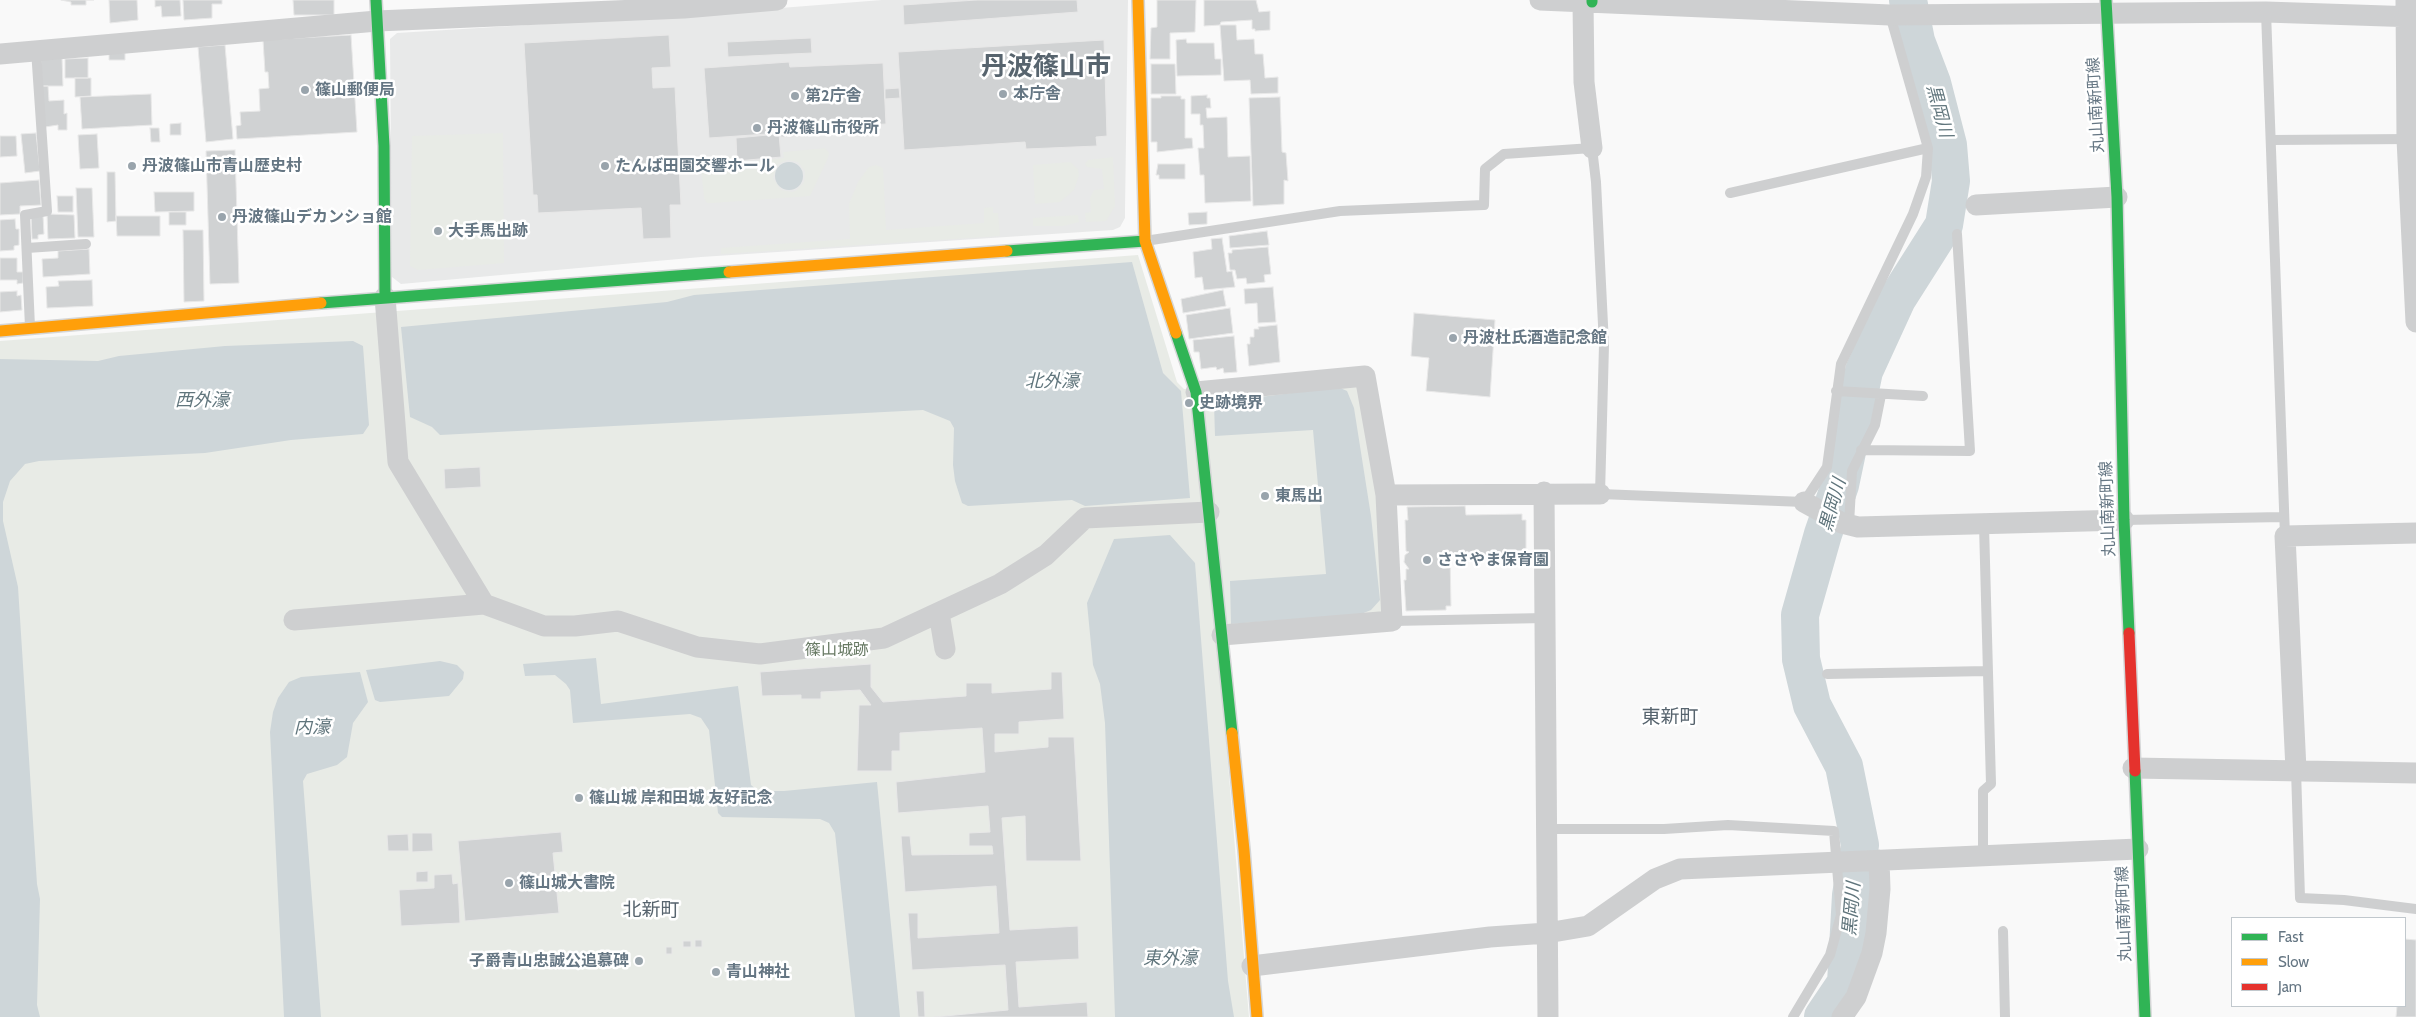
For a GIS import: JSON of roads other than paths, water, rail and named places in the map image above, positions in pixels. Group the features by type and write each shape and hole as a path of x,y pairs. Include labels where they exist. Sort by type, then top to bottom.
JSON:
{"street":[{"path":"376,0 384,146 385,298 398,462 484,604"},
{"path":"0,54 377,21 684,8 777,0"},
{"path":"1138,0 1144,241 1196,392 1243,840 1257,1017"},
{"path":"1540,0 1781,5 1890,15 2106,7 2266,6 2410,11 2416,322"},
{"path":"1589,2 1584,82 1592,148"},
{"name":"丸山南新町線","path":"2106,7 2117,197 2124,520 2145,1017"},
{"path":"1976,205 2117,197"},
{"path":"0,331 385,298 1144,241"},
{"path":"1196,392 1366,376 1386,495 1392,621 1222,635"},
{"path":"1386,495 1544,492 1600,494"},
{"path":"1544,492 1548,1017"},
{"path":"1811,506 1845,523 1858,527 2124,520"},
{"path":"294,620 484,604 544,626 575,626 618,621 697,647 760,654 884,638 1000,584 1038,560 1085,518 1209,512"},
{"path":"2296,770 2284,526 2416,533"},
{"path":"938,613 945,649"},
{"path":"2133,768 2416,773"},
{"path":"1252,966 1490,937 1547,933 1588,926 1655,879 1680,869 1838,860 1983,857 2138,849"},
{"path":"1842,1017 1856,997 1872,953 1880,889 1875,860"}],"lane":[{"path":"2124,520 2284,526 2266,6"},
{"path":"1144,241 1340,210 1484,205 1485,169 1504,154 1592,148 1596,182 1604,345 1600,494 1811,506 1827,467 1841,364 1913,214 1926,177 1928,148 1890,15"},
{"path":"30,328 25,215 47,211 36,50"},
{"path":"2272,140 2412,139"},
{"path":"1730,193 1928,148"},
{"path":"1861,450 1970,451 1957,234"},
{"path":"27,248 86,244"},
{"path":"1836,391 1923,396"},
{"path":"1845,523 1852,471 1875,425 1881,395"},
{"path":"1983,857 1983,791 1991,784 1984,525"},
{"path":"1392,621 1545,618"},
{"path":"1827,674 1988,671"},
{"path":"2296,770 2300,898 2344,900 2416,909"},
{"path":"1546,829 1664,829 1728,825 1834,830 1838,860 1841,915 1830,955 1793,1017"},
{"path":"2003,931 2004,1017"}],"water":[{"path":"789,162 799,166 803,176 799,186 789,190 779,186 775,176 779,166"},
{"name":"北外濠","path":"1132,262 1163,373 1181,391 1190,498 1085,506 1072,500 968,506 962,503 955,481 953,465 954,428 950,421 923,410 440,435 432,427 410,417 401,327 667,302 694,295"},
{"name":"西外濠","path":"353,341 363,346 369,425 363,434 291,440 205,453 39,461 25,464 10,481 3,502 3,521 18,587 37,884 40,899 37,1005 40,1017 0,1017 0,359 98,361 119,356 225,346"},
{"path":"1338,387 1347,391 1354,408 1371,516 1380,600 1371,610 1361,614 1231,624 1230,581 1326,574 1313,430 1215,436 1214,403"},
{"name":"東外濠","path":"1170,535 1195,563 1228,981 1234,1017 1115,1017 1105,723 1100,684 1093,665 1087,603 1114,539"},
{"path":"596,658 601,704 738,686 751,785 758,791 784,791 877,782 900,1017 855,1017 835,833 829,823 820,819 722,817 718,813 709,730 701,718 690,714 573,723 570,690 566,684 555,675 525,676 523,664"},
{"name":"内濠","path":"440,661 457,665 464,672 463,679 449,696 380,702 375,700 366,670"},
{"name":"内濠","path":"360,672 368,702 353,723 347,757 337,765 307,774 303,781 321,1017 284,1017 270,732 273,712 278,698 289,682 301,677"}],"waterway":[{"name":"黒岡川","path":"1823,1017 1846,983 1851,895 1860,845 1844,766 1812,705 1801,659 1800,615 1823,534 1840,485 1864,371 1897,299 1944,225 1951,181 1948,145 1932,83 1916,41 1908,0"}],"place":[{"name":"篠山郵便局","path":"305,90"},
{"name":"本庁舎","path":"1003,94"},
{"name":"第2庁舎","path":"795,96"},
{"name":"丹波篠山市役所","path":"757,128"},
{"name":"丹波篠山市青山歴史村","path":"132,166"},
{"name":"たんば田園交響ホール","path":"605,166"},
{"name":"丹波篠山デカンショ館","path":"222,217"},
{"name":"大手馬出跡","path":"438,231"},
{"name":"丹波杜氏酒造記念館","path":"1453,338"},
{"name":"史跡境界","path":"1189,403"},
{"name":"東馬出","path":"1265,496"},
{"name":"ささやま保育園","path":"1427,560"},
{"name":"篠山城 岸和田城 友好記念","path":"579,798"},
{"name":"篠山城大書院","path":"509,883"},
{"name":"子爵青山忠誠公追慕碑","path":"639,961"},
{"name":"青山神社","path":"716,972"}],"district":[{"name":"丹波篠山市","path":"1046,67"},
{"name":"東新町","path":"1670,717"},
{"name":"北新町","path":"651,910"}],"park label":[{"name":"篠山城跡","path":"837,650"}]}
